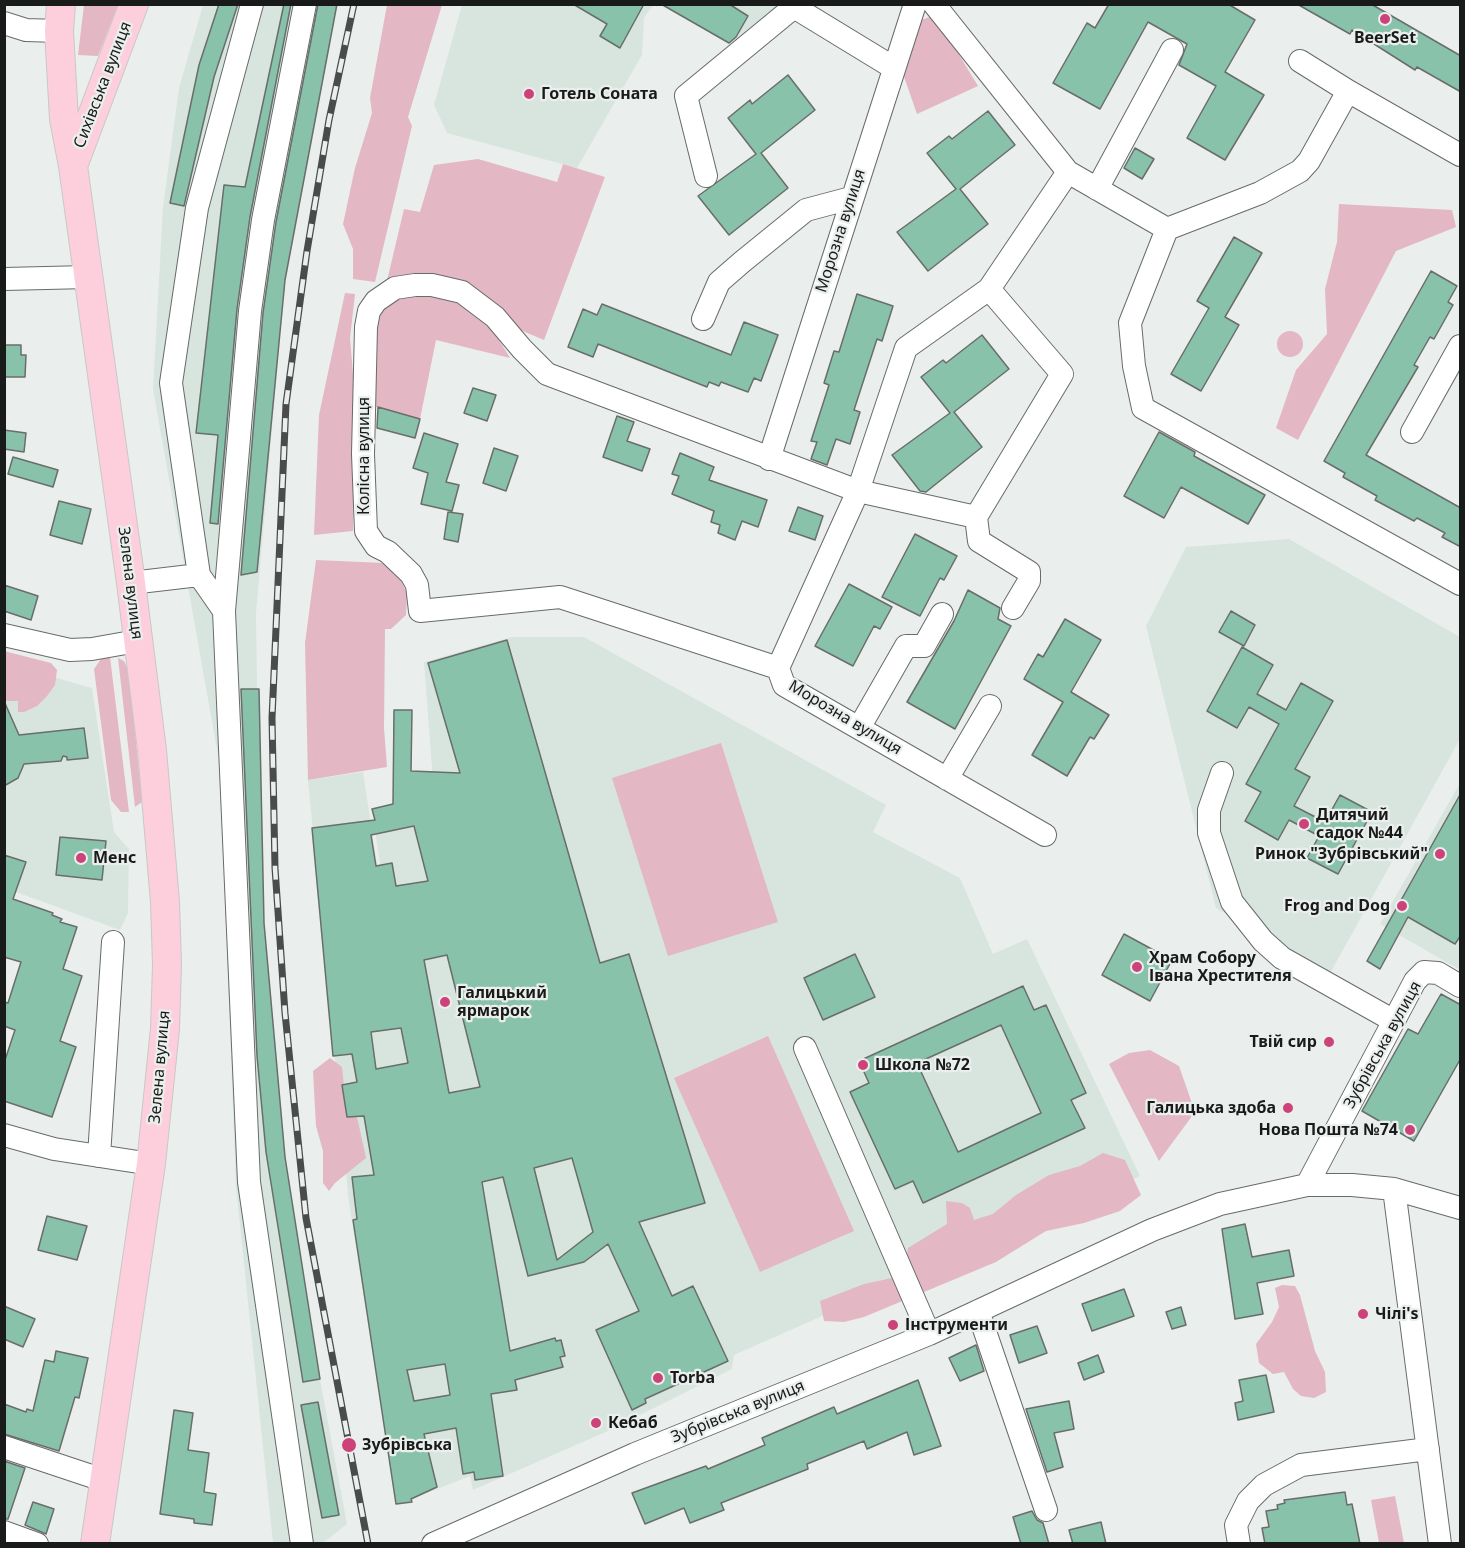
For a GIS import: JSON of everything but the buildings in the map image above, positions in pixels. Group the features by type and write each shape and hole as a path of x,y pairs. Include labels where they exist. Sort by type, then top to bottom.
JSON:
{"main road":[{"name":"Сихівська вулиця","path":"73,166 134,4"},
{"name":"Зелена вулиця","path":"60,18 64,119 73,166 131,583 159,820 167,965 165,1029 150,1164 94,1544"}],"street":[{"path":"224,610 200,575 171,383 197,207 252,4"},
{"path":"302,1544 249,1182 224,610 250,311 263,220 305,4"},
{"name":"Морозна вулиця","path":"769,459 915,4"},
{"path":"934,4 1068,172 1167,229"},
{"path":"706,176 686,96 794,7 894,68"},
{"path":"8,26 60,18"},
{"path":"1097,189 1172,50"},
{"path":"1300,61 1461,155"},
{"path":"1348,91 1309,161 1300,171 1260,193 1167,229 1130,324 1134,366 1143,408 1461,584"},
{"path":"1013,609 1029,581 1029,572 979,541 975,517 1062,374 989,289 1068,172"},
{"path":"703,319 719,282 742,262 806,210 851,198"},
{"path":"4,279 88,276"},
{"name":"Колісна вулиця","path":"769,459 547,374 522,349 495,316 462,292 432,285 395,288 384,293 369,311 363,430 366,531 376,546 395,558 411,574 417,585 420,611 560,597 778,668"},
{"name":"Морозна вулиця","path":"989,289 906,348 858,491 778,668 784,685 1045,835"},
{"path":"1412,432 1461,346"},
{"path":"769,459 858,491 975,517"},
{"path":"131,583 200,575"},
{"path":"859,728 906,646 924,646 942,614"},
{"path":"4,635 70,650 92,649 137,641"},
{"path":"947,779 990,706"},
{"path":"1222,773 1209,810 1209,833 1232,902 1263,941 1282,958 1394,1021"},
{"path":"99,1156 113,942"},
{"name":"Зубрівська вулиця","path":"1307,1185 1415,981 1424,972 1438,973 1461,986"},
{"path":"805,1048 929,1334"},
{"path":"4,1135 54,1149 150,1164"},
{"name":"Зубрівська вулиця","path":"433,1544 634,1454 929,1334 1152,1230 1220,1204 1307,1185 1352,1185 1394,1190 1461,1208"},
{"path":"1394,1190 1440,1544"},
{"path":"978,1311 1046,1510"},
{"path":"4,1448 103,1480"},
{"path":"1239,1544 1236,1525 1248,1501 1264,1485 1300,1465 1428,1449"},
{"path":"4,1532 37,1544"}],"shaded area":[{"path":"84,5 118,5 98,56 78,55"},
{"path":"203,5 337,5 285,280 256,614 261,927 282,1176 347,1524 323,1543 273,1543 236,1187 220,767 153,389 163,207 179,88"},
{"path":"387,5 442,5 408,117 412,126 375,282 353,279 353,249 343,224 355,168 372,113 370,98"},
{"name":"Готель Соната","path":"462,5 653,5 644,18 642,55 577,168 447,133 434,105"},
{"path":"661,5 785,5 732,45"},
{"path":"935,15 978,86 917,114 902,71 921,20"},
{"path":"478,159 557,182 563,164 605,177 544,340 513,327 496,308 386,285 404,209 420,212 434,165"},
{"path":"1339,204 1452,210 1456,227 1396,251 1298,440 1276,428 1296,370 1327,334 1325,289 1337,242"},
{"path":"345,293 355,294 350,338 355,398 353,531 314,535 319,415"},
{"path":"398,295 461,298 482,312 510,358 436,340 420,419 373,406 377,321 384,306"},
{"path":"1290,331 1299,335 1303,344 1299,353 1290,357 1281,353 1277,344 1281,335"},
{"name":"Дитячий садок №44","path":"1289,539 1460,637 1460,739 1328,977 1216,908 1146,626 1186,547"},
{"path":"316,560 384,563 399,576 407,594 406,615 391,629 385,629 384,728 387,767 308,780 305,643"},
{"path":"512,637 584,637 886,805 873,832 960,878 993,954 1027,939 1140,1176 734,1355 732,1369 608,1431 473,1490 470,1476 397,1505 349,1203 308,780 363,772 461,1416 372,809 434,795 424,662"},
{"path":"4,651 51,663 57,670 55,685 47,696 37,706 24,712 18,712 18,701 5,701"},
{"path":"103,656 110,657 129,812 121,812 111,800 94,669"},
{"path":"118,658 124,661 129,672 142,802 135,807"},
{"path":"4,663 92,688 114,832 129,849 128,913 120,930 5,888"},
{"path":"721,743 778,922 668,956 612,778"},
{"name":"Ринок \"Зубрівський\"","path":"1460,783 1460,970 1380,924"},
{"path":"768,1036 854,1231 760,1272 674,1078"},
{"path":"1150,1050 1179,1066 1195,1112 1159,1161 1109,1064 1129,1053"},
{"path":"330,1058 342,1067 344,1086 358,1121 366,1158 335,1183 329,1191 323,1183 323,1151 316,1126 313,1071"},
{"path":"1103,1153 1125,1160 1141,1195 1120,1211 1084,1223 1046,1231 996,1262 864,1317 844,1322 824,1321 820,1301 864,1284 892,1278 905,1266 908,1248 947,1224 946,1201 962,1203 970,1208 974,1220 993,1214 1016,1195 1049,1175 1080,1166"},
{"path":"1282,1285 1295,1286 1300,1295 1315,1351 1325,1372 1326,1392 1314,1398 1301,1396 1293,1389 1284,1372 1273,1374 1259,1363 1256,1344 1272,1322 1279,1307 1275,1288"},
{"path":"1395,1496 1404,1543 1379,1543 1371,1500"}],"railway":[{"path":"354,4 329,120 307,251 286,404 272,718 275,868 285,1013 306,1218 368,1544"}],"place":[{"name":"BeerSet","path":"1385,19"},
{"name":"Готель Соната","path":"529,94"},
{"name":"Дитячий садок №44","path":"1304,824"},
{"name":"Ринок \"Зубрівський\"","path":"1440,854"},
{"name":"Менс","path":"81,858"},
{"name":"Frog and Dog","path":"1402,906"},
{"name":"Храм Собору Івана Хрестителя","path":"1137,967"},
{"name":"Галицький ярмарок","path":"445,1002"},
{"name":"Твій сир","path":"1329,1042"},
{"name":"Школа №72","path":"863,1065"},
{"name":"Галицька здоба","path":"1288,1108"},
{"name":"Нова Пошта №74","path":"1410,1130"},
{"name":"Чілі's","path":"1363,1314"},
{"name":"Інструменти","path":"893,1325"},
{"name":"Torba","path":"658,1378"},
{"name":"Кебаб","path":"596,1423"},
{"name":"Зубрівська","path":"349,1445"}]}
